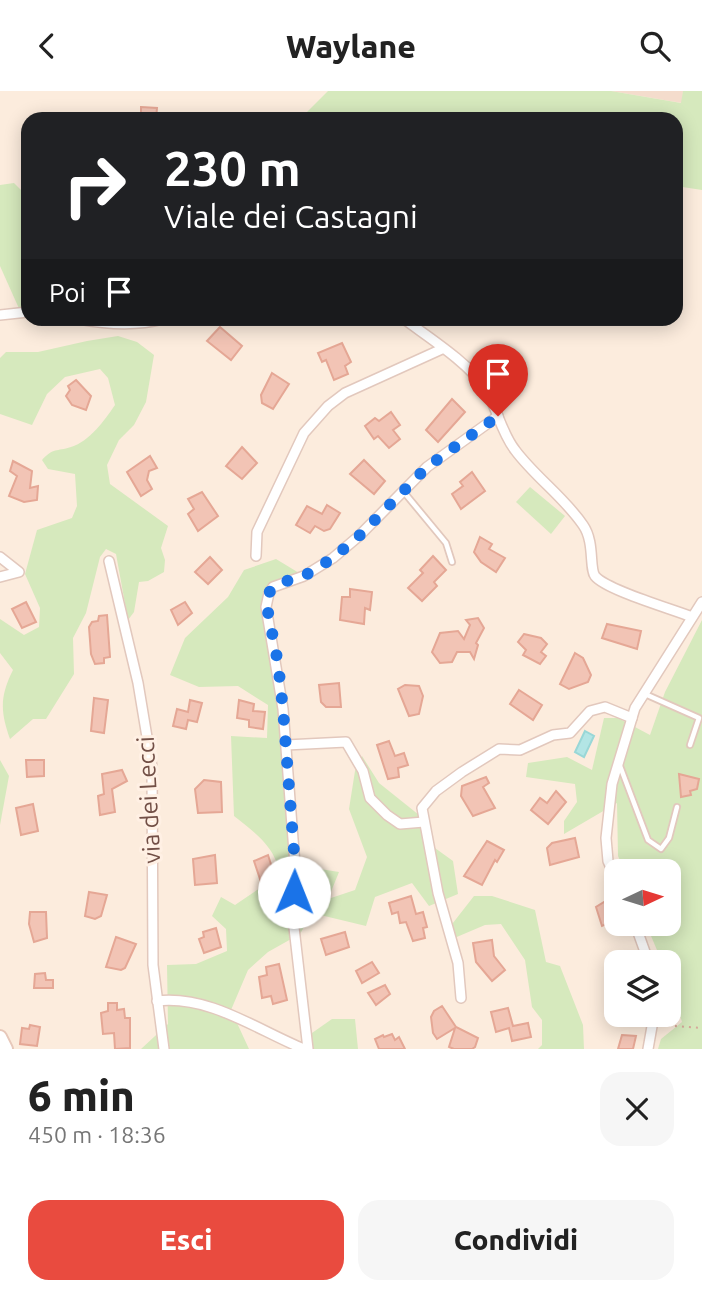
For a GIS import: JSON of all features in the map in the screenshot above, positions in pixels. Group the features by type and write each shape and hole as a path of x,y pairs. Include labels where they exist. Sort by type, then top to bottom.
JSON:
{"street":[{"path":"0,315 21,312"},
{"path":"413,326 464,365 483,385 515,450 571,509 585,528 592,546 592,570 596,577 610,586 692,617"},
{"path":"257,556 257,532 304,433 328,406 345,393 442,349"},
{"path":"164,1049 157,1001 171,999 210,1007 306,1049 293,919 295,865 286,745 278,663 267,607 269,593 280,583 304,576 333,558 359,536 427,467 498,416"},
{"path":"0,557 19,572 0,577"},
{"name":"via dei Lecci","path":"109,561 138,683 152,767 153,965 157,1001"},
{"path":"608,859 606,838 612,784 635,708 702,602"},
{"path":"461,998 458,963 438,893 422,808 436,791 499,749 520,750 553,735 570,733 590,711 605,707 632,718"},
{"path":"286,745 346,742 363,771 370,798 400,824 424,822"},
{"path":"649,1049 652,1027"},
{"path":"0,1037 6,1049"}],"lane":[{"path":"402,490 446,543 452,562"},
{"path":"644,693 699,718 690,745"},
{"path":"618,761 649,840 661,849 669,838 677,807"}],"path":[{"path":"681,1025 702,1028"}],"shaded area":[{"path":"611,91 683,91 682,103"}],"green space":[{"path":"328,91 611,91 681,103 683,91 702,91 702,190 683,187 683,112 307,112"},
{"path":"14,183 21,190 21,313 0,266 0,185"},
{"path":"118,336 137,342 154,355 146,402 134,425 119,440 107,465 110,484 168,526 161,548 165,560 164,572 148,581 139,582 134,612 128,620 116,554 106,549 100,557 86,613 73,638 74,674 46,719 33,719 10,739 4,720 3,704 13,670 0,653 0,619 24,635 39,627 40,608 25,574 37,530 72,518 77,506 75,474 48,469 42,460 52,451 71,447 84,440 101,424 115,405 108,378 100,369 65,377 47,394 32,425 0,414 0,358 6,352 38,352"},
{"path":"530,487 565,516 551,534 516,502"},
{"path":"276,559 304,576 269,593 295,865 339,872 328,899 355,890 367,857 349,809 355,771 362,756 379,783 424,819 428,843 453,861 458,894 429,906 412,883 375,897 366,926 312,913 300,934 268,952 248,970 231,1010 249,1049 141,1049 168,1024 167,965 196,964 227,951 226,929 212,916 221,897 235,905 260,888 280,883 272,852 234,816 231,736 267,738 268,705 238,686 199,687 170,675 185,638 228,597 244,570"},
{"path":"702,620 702,1049 658,1049 661,1039 676,1027 681,1027 682,1022 681,950 657,950 651,936 681,936 681,859 619,859 617,803 564,834 564,821 577,802 575,784 526,777 528,763 567,757 592,770 604,718 618,718 650,735 665,692"},
{"path":"0,760 9,776 0,825"},
{"path":"474,896 492,896 535,910 546,962 560,966 583,1025 584,1049 538,1049 542,1045 542,1020 532,1007 525,960 501,924 485,925 452,939 449,928"},
{"path":"332,1019 355,1019 358,1049 309,1049 312,1033"}],"water":[{"path":"585,731 594,736 584,757 575,752"}],"building":[{"path":"141,107 157,108 157,112 141,112"},
{"path":"220,327 242,346 231,360 207,341"},
{"path":"342,343 351,362 345,366 348,374 334,380 326,360 322,362 318,353"},
{"path":"272,373 289,384 273,409 262,403 261,395"},
{"path":"76,380 91,396 86,410 72,405 66,396 70,390 68,386"},
{"path":"452,399 465,412 438,442 426,430"},
{"path":"391,412 400,425 393,430 400,439 389,448 378,436 374,439 365,426 375,418 379,421"},
{"path":"242,447 257,463 242,479 226,466"},
{"path":"150,456 157,468 149,471 147,480 152,489 141,496 127,472"},
{"path":"364,460 385,481 374,494 350,474"},
{"path":"13,461 32,471 30,488 38,486 37,500 24,502 9,496 17,476 10,471"},
{"path":"472,472 485,491 461,509 452,494 463,486 460,482"},
{"path":"202,492 218,516 198,531 188,514 194,509 188,499"},
{"path":"327,505 340,513 330,529 324,531 315,526 310,533 296,525 307,506 322,514"},
{"path":"480,537 492,544 489,549 505,558 496,572 481,562 474,552"},
{"path":"433,556 446,570 434,582 437,586 422,601 408,588 423,573 420,570"},
{"path":"210,557 222,570 208,584 195,572"},
{"path":"350,589 372,592 370,610 365,608 364,624 340,620 342,597 350,597"},
{"path":"26,602 36,622 22,628 12,609"},
{"path":"185,602 192,613 178,625 171,610"},
{"path":"107,615 110,657 104,658 104,663 95,664 91,654 89,627 92,622 98,621 99,616"},
{"path":"478,618 484,628 476,643 478,645 474,659 470,652 457,652 452,662 440,663 432,652 440,633 458,631 464,639 470,625 466,620"},
{"path":"607,624 641,631 637,649 602,638"},
{"path":"524,634 541,638 547,644 541,652 546,656 540,664 523,655 526,650 518,642"},
{"path":"575,653 583,658 591,675 588,682 569,689 560,684"},
{"path":"339,683 341,707 326,707 321,702 319,685"},
{"path":"405,685 419,686 423,696 419,714 409,716 398,689"},
{"path":"519,690 542,705 533,720 510,704"},
{"path":"94,698 108,700 104,733 91,731"},
{"path":"190,700 202,703 197,722 188,720 186,729 173,726 177,709 188,712"},
{"path":"239,700 254,704 253,711 265,712 263,729 249,727 249,720 237,718"},
{"path":"389,741 395,756 404,753 408,765 398,768 399,777 388,779 377,745"},
{"path":"26,760 44,760 44,776 27,777"},
{"path":"122,770 127,781 112,789 115,812 100,815 98,796 104,794 102,774"},
{"path":"679,774 699,779 697,789 690,791 691,795 681,797"},
{"path":"486,777 489,783 483,787 495,808 473,816 461,796 462,786"},
{"path":"204,780 221,782 222,812 198,813 195,789"},
{"path":"556,791 566,802 548,824 531,810 540,798 547,803"},
{"path":"33,804 38,831 21,835 16,808"},
{"path":"575,838 579,857 550,865 547,848 552,843"},
{"path":"487,841 504,850 497,862 495,860 482,885 464,876"},
{"path":"215,855 217,883 195,885 193,859"},
{"path":"268,855 275,877 261,882 254,861"},
{"path":"89,892 107,895 101,916 95,919 85,916"},
{"path":"411,896 416,914 423,912 427,927 423,928 425,938 413,941 406,922 400,923 398,912 392,914 389,903"},
{"path":"604,902 602,926 596,907"},
{"path":"30,912 46,912 47,938 34,942 29,924"},
{"path":"216,928 221,947 204,953 199,939 204,937 203,932"},
{"path":"345,932 349,947 326,955 321,939"},
{"path":"116,937 136,944 125,968 121,970 106,967"},
{"path":"492,940 494,956 505,970 492,981 476,962 473,943"},
{"path":"372,962 379,973 362,983 356,971"},
{"path":"279,964 287,1000 273,1004 271,996 262,998 259,977 267,975 266,967"},
{"path":"45,973 46,980 53,980 53,988 34,988 35,974"},
{"path":"385,985 390,994 376,1005 368,993"},
{"path":"108,1003 117,1003 117,1010 124,1009 125,1018 130,1018 130,1048 115,1049 114,1033 103,1034 101,1013 108,1011"},
{"path":"442,1006 456,1027 478,1038 475,1047 449,1047 455,1028 437,1039 433,1033 431,1017 434,1011"},
{"path":"508,1008 513,1026 528,1023 531,1037 512,1041 509,1028 496,1032 491,1012"},
{"path":"30,1025 40,1027 37,1046 20,1044 22,1028 29,1029"},
{"path":"392,1034 395,1040 399,1037 405,1049 379,1049 375,1039"},
{"path":"622,1035 636,1036 633,1049 618,1049"}],"route":[{"path":"294,892 295,865 283,709 278,663 267,607 269,593 280,583 304,576 333,558 359,536 427,467 498,416"}]}
